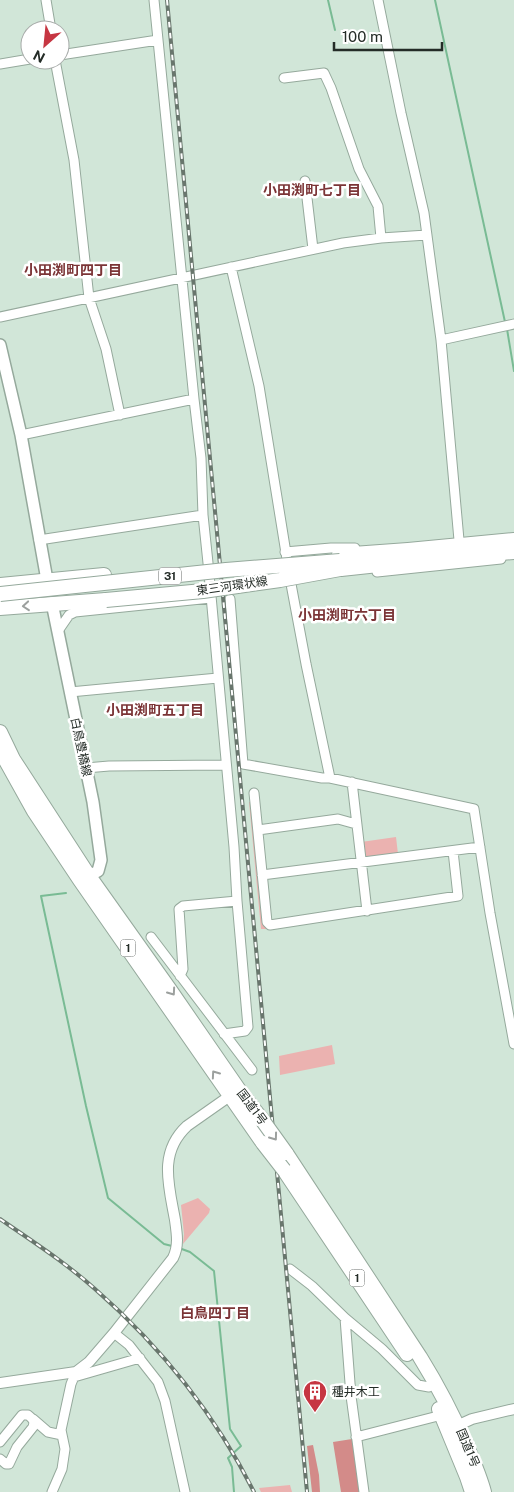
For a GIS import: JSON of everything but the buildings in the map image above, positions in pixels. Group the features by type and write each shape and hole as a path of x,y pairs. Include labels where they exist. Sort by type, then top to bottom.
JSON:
{"main road":[{"path":"0,345 21,435 47,580"},
{"name":"東三河環状線","path":"0,594 226,570 409,556 514,540"},
{"name":"東三河環状線","path":"0,608 106,600 280,580 340,562 408,550 460,547 514,552"},
{"name":"東三河環状線","path":"0,585 202,564 340,562"},
{"name":"白鳥豊橋線","path":"52,604 93,802 101,860 98,871 85,878"},
{"name":"国道1号","path":"0,732 13,759 85,878"},
{"name":"国道1号","path":"0,750 34,811 85,878 234,1093 263,1143 284,1170 429,1387 442,1415 453,1427 480,1478 484,1492"},
{"name":"国道1号","path":"234,1093 262,1121 286,1153 420,1356 436,1384 453,1427 472,1492"}],"street":[{"path":"46,0 49,20"},
{"path":"154,0 181,278 201,458 203,515 234,847 248,1027 245,1031 224,1034"},
{"path":"378,0 424,214 441,340 460,547"},
{"path":"70,53 158,40"},
{"path":"0,64 20,61"},
{"path":"57,70 74,160 89,298 106,349 120,415"},
{"path":"284,78 324,73 359,169 378,206 381,238"},
{"path":"305,181 313,249"},
{"path":"0,317 343,243 427,235"},
{"path":"231,268 259,386 285,552 330,778"},
{"path":"441,340 514,324"},
{"path":"21,435 194,399"},
{"path":"39,540 203,515"},
{"path":"285,552 331,548 460,547 514,536"},
{"path":"291,584 341,576 514,558"},
{"path":"58,631 69,615 74,612 211,598"},
{"path":"230,599 243,764 352,782 474,809 490,913 514,1044"},
{"path":"70,692 218,678"},
{"path":"86,768 225,765"},
{"path":"352,782 367,911"},
{"path":"254,793 267,922 270,924 458,896 453,851"},
{"path":"258,830 338,819 356,824"},
{"path":"262,875 480,847"},
{"path":"180,976 183,969 179,909 183,906 237,901"},
{"path":"151,937 252,1070"},
{"path":"52,1492 62,1469 65,1449 62,1430 71,1384 75,1375 114,1333 173,1258 176,1251 177,1229 167,1174 168,1161 173,1144 187,1126 234,1093"},
{"path":"290,1269 312,1286 418,1384 429,1387"},
{"path":"346,1318 351,1396 364,1492"},
{"path":"114,1333 129,1345 158,1382 162,1392 185,1492"},
{"path":"0,1382 75,1375 140,1358"},
{"path":"453,1427 472,1418 514,1409"},
{"path":"0,1442 22,1415 28,1415 48,1432 62,1436"},
{"path":"356,1437 442,1415"},
{"path":"0,1459 9,1464 17,1447 34,1427 33,1419"}],"shaded area":[{"path":"249,802 254,802 266,929 261,929"},
{"path":"396,837 398,854 363,858 361,842"},
{"path":"332,1045 335,1064 280,1075 279,1056"},
{"path":"198,1198 210,1209 209,1213 183,1244 184,1234 181,1205"},
{"path":"352,1439 361,1492 341,1492 333,1442"},
{"path":"313,1445 319,1475 320,1492 312,1492 307,1446"},
{"path":"290,1485 292,1492 261,1492 259,1488"}],"waterway":[{"path":"328,0 335,30"},
{"path":"435,0 505,322"},
{"path":"507,329 514,371"},
{"path":"66,893 41,896 86,1106 108,1198 164,1244 172,1246"},
{"path":"179,1248 190,1252 214,1271 230,1429 241,1446 228,1458 232,1467 234,1492"}],"railway":[{"path":"167,0 307,1492"},
{"path":"0,1219 49,1252 84,1279 142,1334 164,1358 204,1409 239,1463 254,1492"}],"place":[{"name":"種井木工","path":"315,1413"}],"district":[{"name":"小田渕町七丁目","path":"312,190"},
{"name":"小田渕町四丁目","path":"73,270"},
{"name":"小田渕町六丁目","path":"347,615"},
{"name":"小田渕町五丁目","path":"155,710"},
{"name":"白鳥四丁目","path":"215,1313"}]}
